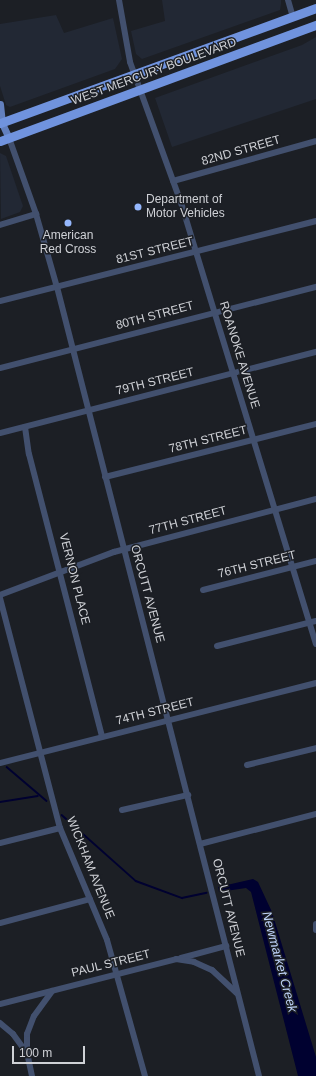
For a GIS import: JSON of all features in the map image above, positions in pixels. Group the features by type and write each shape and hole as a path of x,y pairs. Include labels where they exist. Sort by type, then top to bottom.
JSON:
{"highway":[{"name":"WEST MERCURY BOULEVARD","path":"1,121 316,8"},
{"name":"WEST MERCURY BOULEVARD","path":"4,139 316,25"}],"main road":[{"name":"ORCUTT AVENUE","path":"0,104 4,139"}],"street":[{"name":"ROANOKE AVENUE","path":"119,0 134,74 173,181 196,252 293,567 313,622 316,644"},
{"path":"288,0 293,17"},
{"name":"ORCUTT AVENUE","path":"4,139 36,214 57,287 259,1076"},
{"name":"82ND STREET","path":"173,181 316,141"},
{"path":"0,225 36,214"},
{"name":"81ST STREET","path":"0,302 316,221"},
{"name":"80TH STREET","path":"0,368 316,287"},
{"name":"79TH STREET","path":"0,433 316,352"},
{"name":"78TH STREET","path":"105,477 316,424"},
{"name":"VERNON PLACE","path":"25,427 29,454 61,573 102,737"},
{"name":"77TH STREET","path":"0,596 124,549 316,499"},
{"name":"76TH STREET","path":"203,590 316,561"},
{"name":"WICKHAM AVENUE","path":"0,596 60,828 107,940 118,974 145,1076"},
{"path":"217,646 313,622"},
{"name":"74TH STREET","path":"0,763 316,682"},
{"path":"247,765 316,748"},
{"path":"122,810 188,795"},
{"path":"200,844 316,814"},
{"path":"0,843 60,828"},
{"path":"0,923 90,899"},
{"path":"316,924 316,930"},
{"name":"PAUL STREET","path":"0,1004 226,946"},
{"name":"PAUL STREET","path":"176,959 194,962 212,970 230,984 239,996"},
{"path":"32,1076 27,1054 26,1040 31,1022 52,991"},
{"path":"0,1024 13,1034 27,1054"}],"shaded area":[{"path":"162,0 281,0 281,4 280,10 142,59 136,54 131,31 165,21"},
{"path":"56,15 64,33 113,18 122,59 115,69 10,107 6,105 0,86 0,24"},
{"path":"316,37 316,99 172,147 155,98 302,45"},
{"path":"0,153 6,156 23,206 20,212 1,219"}],"water":[{"path":"253,879 258,882 272,912 316,1057 316,1076 298,1076 251,892 246,888 219,892 218,887"}],"waterway":[{"name":"Newmarket Creek","path":"7,767 47,801"},
{"path":"0,802 38,796"},
{"name":"Newmarket Creek","path":"62,815 136,881 182,898 206,893"}],"place":[{"name":"Department of Motor Vehicles","path":"138,207"},
{"name":"American Red Cross","path":"68,223"}]}
